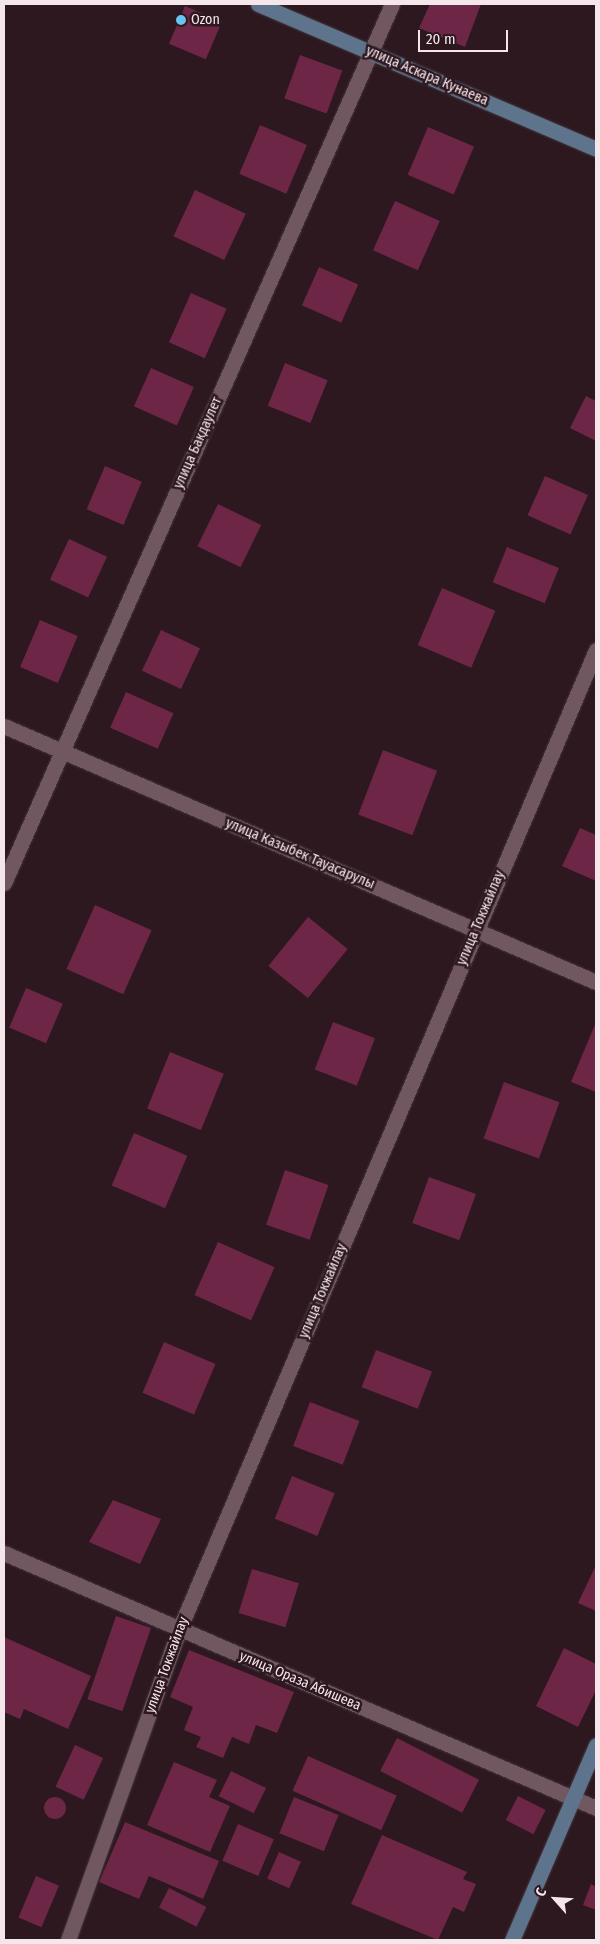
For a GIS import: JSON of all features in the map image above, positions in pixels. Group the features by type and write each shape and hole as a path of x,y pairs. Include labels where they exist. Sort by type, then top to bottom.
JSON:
{"street":[{"name":"улица Аскара Кунаева","path":"258,4 596,149"},
{"name":"улица Бакдаулет","path":"4,883 392,4"},
{"name":"улица Токжайлау","path":"68,1940 179,1630 596,650"},
{"name":"улица Казыбек Тауасарулы","path":"4,726 596,982"},
{"name":"улица Ораза Абишева","path":"4,1553 596,1808"},
{"path":"512,1940 596,1745"}],"building":[{"path":"430,4 481,4 465,47 419,28"},
{"path":"185,6 222,22 206,59 169,44"},
{"path":"300,55 342,70 327,114 284,98"},
{"path":"260,125 307,145 286,194 239,174"},
{"path":"428,127 474,147 454,194 408,175"},
{"path":"195,190 246,214 224,260 173,236"},
{"path":"395,201 440,221 418,270 373,250"},
{"path":"319,267 358,284 341,323 302,305"},
{"path":"191,293 227,309 205,358 169,342"},
{"path":"285,363 328,380 310,423 268,406"},
{"path":"151,368 194,387 177,425 134,406"},
{"path":"586,396 596,401 596,441 570,428"},
{"path":"105,466 142,482 123,525 87,509"},
{"path":"545,476 588,495 570,534 528,515"},
{"path":"218,504 261,525 241,567 197,546"},
{"path":"69,539 107,557 88,598 50,580"},
{"path":"507,547 559,568 545,603 493,582"},
{"path":"442,588 495,611 471,668 418,645"},
{"path":"40,620 78,636 58,683 20,667"},
{"path":"161,630 200,648 181,689 142,671"},
{"path":"126,692 174,713 158,749 110,728"},
{"path":"383,750 437,771 412,835 358,814"},
{"path":"580,828 596,835 596,881 562,866"},
{"path":"95,905 152,930 123,994 67,969"},
{"path":"308,917 348,949 308,998 268,966"},
{"path":"26,988 63,1004 46,1043 9,1028"},
{"path":"333,1022 375,1038 357,1086 315,1070"},
{"path":"596,1022 596,1092 571,1082"},
{"path":"170,1052 224,1074 201,1130 147,1109"},
{"path":"504,1082 559,1102 539,1159 483,1138"},
{"path":"134,1133 187,1156 165,1208 112,1185"},
{"path":"285,1170 328,1185 310,1240 266,1225"},
{"path":"429,1177 476,1194 459,1240 412,1223"},
{"path":"218,1242 275,1267 251,1320 194,1295"},
{"path":"164,1342 216,1364 194,1415 143,1393"},
{"path":"376,1350 432,1372 418,1409 362,1387"},
{"path":"310,1402 359,1421 343,1465 293,1446"},
{"path":"292,1476 335,1493 317,1536 275,1519"},
{"path":"113,1500 161,1519 140,1564 89,1542"},
{"path":"596,1565 596,1611 578,1603"},
{"path":"252,1569 299,1583 285,1627 239,1613"},
{"path":"116,1616 151,1628 122,1711 87,1699"},
{"path":"4,1637 91,1676 68,1729 24,1709 20,1719 4,1712"},
{"path":"564,1648 596,1664 596,1690 578,1727 536,1706"},
{"path":"189,1650 294,1692 277,1733 256,1725 249,1744 232,1737 223,1758 196,1747 201,1737 184,1730 193,1707 170,1697"},
{"path":"397,1738 479,1780 462,1813 380,1771"},
{"path":"75,1745 103,1758 84,1800 56,1787"},
{"path":"308,1756 397,1795 381,1830 293,1791"},
{"path":"174,1762 217,1780 209,1797 230,1806 210,1852 147,1825"},
{"path":"231,1771 266,1788 254,1813 219,1796"},
{"path":"518,1796 546,1810 533,1834 506,1820"},
{"path":"55,1797 63,1800 66,1808 63,1816 55,1819 47,1816 44,1808 47,1800"},
{"path":"294,1797 339,1815 324,1851 279,1833"},
{"path":"125,1822 219,1861 203,1899 149,1876 139,1899 99,1882"},
{"path":"238,1824 274,1839 258,1876 222,1861"},
{"path":"382,1835 467,1872 463,1879 476,1884 464,1912 453,1907 438,1940 351,1904"},
{"path":"279,1852 301,1862 289,1888 267,1878"},
{"path":"36,1876 59,1886 41,1927 18,1917"},
{"path":"591,1884 596,1887 596,1910 583,1905"},
{"path":"169,1888 206,1907 196,1927 159,1908"}],"place":[{"name":"Ozon","path":"181,20"}]}
